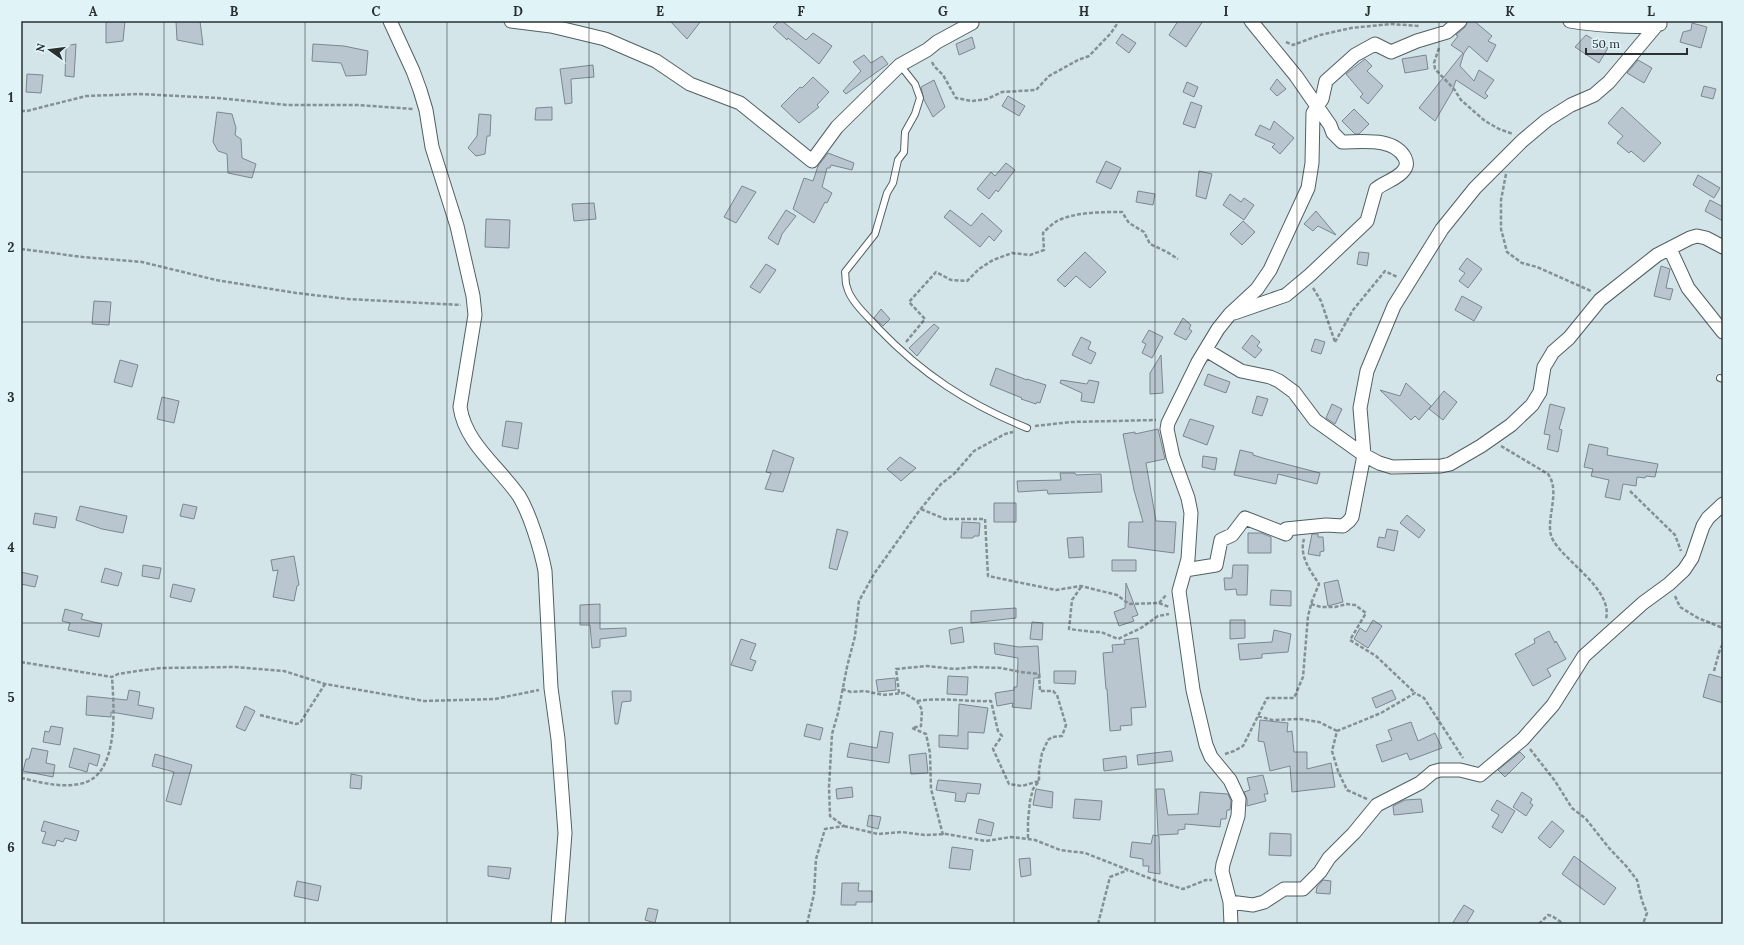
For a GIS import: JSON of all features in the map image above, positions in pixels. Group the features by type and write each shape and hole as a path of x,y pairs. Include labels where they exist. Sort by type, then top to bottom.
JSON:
{"street":[{"path":"390,21 413,71 426,110 432,147 457,226 474,306 474,322 460,407 461,415 464,424 478,447 506,478 520,498 542,552 545,571 551,688 558,739 566,833 558,924"},
{"path":"511,21 551,26 605,39 656,61 690,84 740,103 812,161 837,127 900,64 972,23"},
{"path":"1230,314 1286,295 1310,275 1367,221 1376,189 1393,179 1405,169 1407,161 1403,154 1386,143 1342,142 1333,133 1330,125 1296,76 1251,21"},
{"path":"1231,924 1230,902 1224,879 1223,864 1238,816 1239,799 1230,780 1211,757 1206,745 1193,690 1179,591 1185,570 1191,513 1188,498 1173,457 1168,434 1168,423 1198,362 1218,329 1230,314 1257,289 1270,270 1308,188 1312,163 1313,113 1322,99 1326,81 1355,55 1375,44 1390,52 1417,41 1447,32 1460,21"},
{"path":"1570,21 1580,23 1659,23"},
{"path":"1185,570 1216,565 1221,540 1232,535 1245,518 1286,534 1286,529 1309,526 1343,526 1350,522 1356,503 1364,455 1360,408 1367,371 1394,306 1442,229 1475,188 1530,134 1547,120 1571,105 1594,94 1609,82 1659,23"},
{"path":"1206,350 1241,370 1270,377 1279,381 1294,392 1315,420 1364,455 1379,463 1392,467 1441,466 1450,464 1511,425 1532,404 1540,392 1544,367 1553,352 1573,333 1600,300 1657,255 1690,238 1702,236 1723,247"},
{"path":"1670,249 1688,288 1723,332"},
{"path":"1230,902 1253,905 1264,902 1284,889 1302,889 1320,872 1329,858 1354,833 1377,805 1420,783 1433,772 1440,770 1460,770 1480,775 1523,739 1553,705 1584,656 1643,603 1669,584 1688,565 1692,558 1703,526 1708,518 1723,504"}],"lane":[{"path":"900,64 915,84 920,98 915,114 905,132 904,152 898,160 893,183 887,193 875,234 845,272 847,288 859,307 899,350 921,369 979,406 1026,428"}],"path":[{"path":"927,50 934,66 943,75 956,98 972,101 987,99 1002,92 1036,90 1048,76 1088,56 1111,33 1119,21"},
{"path":"1266,40 1280,40 1293,45 1320,35 1351,28 1391,24 1426,26"},
{"path":"1447,32 1436,54 1434,63 1435,69 1454,89 1461,100 1485,121 1499,129 1511,133 1530,134"},
{"path":"21,111 27,111 86,96 139,94 218,98 287,105 358,105 426,110"},
{"path":"1504,160 1507,176 1500,200 1501,229 1507,252 1522,263 1537,267 1592,291 1607,295"},
{"path":"899,350 925,319 909,302 936,272 951,280 967,282 979,269 993,260 1012,253 1030,255 1044,250 1043,233 1057,221 1081,214 1122,212 1129,223 1144,232 1150,244 1178,259"},
{"path":"21,249 83,257 142,262 216,280 296,293 348,299 474,306"},
{"path":"1309,282 1321,301 1335,342 1353,310 1385,270 1409,283"},
{"path":"844,826 830,816 830,756 832,734 855,636 859,601 874,574 941,484 954,474 974,451 1005,434 1026,428 1071,422 1154,420 1168,423"},
{"path":"1490,439 1548,474 1553,480 1554,494 1551,535 1553,540 1603,598 1607,614 1602,641"},
{"path":"1630,491 1676,535 1682,553"},
{"path":"921,509 945,519 985,519 988,576 1056,590 1081,586 1117,595 1129,604 1159,603 1181,612"},
{"path":"1211,757 1234,751 1243,746 1267,698 1294,698 1303,677 1308,616 1319,584 1305,560 1302,545 1309,526"},
{"path":"1159,603 1181,582"},
{"path":"1669,584 1680,606 1698,618 1723,628"},
{"path":"1081,586 1072,600 1069,629 1101,632 1118,638 1141,628 1158,616 1181,612"},
{"path":"1311,604 1321,607 1335,607 1346,604 1355,605 1366,613 1350,640 1376,656 1415,693 1424,698 1467,764 1480,775"},
{"path":"1714,671 1720,648 1723,644"},
{"path":"21,662 112,677 137,671 161,668 235,667 284,671 325,684 424,701 495,699 551,688"},
{"path":"899,693 896,669 927,666 955,669 974,667 1001,668 1039,674 1040,691 1053,692 1056,695 1066,725 1062,736 1052,737 1048,740 1042,753 1039,781 1033,789 1030,801 1028,839"},
{"path":"21,778 68,786 90,781 100,772 106,760 114,727 112,677"},
{"path":"260,715 296,724 300,723 325,684"},
{"path":"842,689 851,692 865,691 882,695 904,693 917,701 922,710 921,726 912,728 926,734 930,753 931,789 943,835"},
{"path":"1258,716 1272,720 1300,719 1319,722 1337,731 1381,713 1415,693"},
{"path":"917,701 933,699 975,702 991,701 998,731 1002,736 992,749 1009,784 1022,786 1039,781"},
{"path":"1337,731 1332,751 1338,771 1347,790 1363,798 1382,803"},
{"path":"1523,739 1555,781 1572,808 1586,819 1637,880 1642,901 1647,913 1643,924"},
{"path":"807,924 814,894 816,859 825,828 844,826 878,834 902,832 943,835 986,841 1012,837 1035,840 1060,850 1085,853 1154,880 1183,889 1206,880 1224,879"},
{"path":"1098,924 1110,877 1128,869"},
{"path":"1539,924 1548,915 1564,924"}],"building":[{"path":"106,21 125,21 123,41 106,43"},
{"path":"176,21 200,21 203,45 177,40"},
{"path":"670,21 701,21 687,39"},
{"path":"779,21 782,21 806,40 813,33 832,46 819,64 788,38 787,40 773,27"},
{"path":"1178,21 1203,21 1186,47 1169,35"},
{"path":"1468,21 1474,21 1492,36 1488,41 1496,45 1487,62 1469,46 1464,53 1460,66 1474,81 1479,70 1494,80 1485,93 1488,96 1485,99 1456,80 1452,92 1435,121 1419,108 1463,53 1451,45 1458,36 1456,35 1465,27"},
{"path":"1692,23 1707,27 1701,48 1680,42 1683,32 1691,30"},
{"path":"1122,34 1136,43 1129,53 1116,43"},
{"path":"1586,35 1608,48 1599,63 1575,47"},
{"path":"972,37 975,48 959,55 956,44"},
{"path":"76,44 74,77 65,76 66,46"},
{"path":"313,44 344,46 368,51 366,75 346,76 341,63 312,61"},
{"path":"864,55 871,63 882,56 888,64 846,94 843,91 861,71 853,62"},
{"path":"1426,55 1428,69 1405,73 1402,59"},
{"path":"1365,59 1372,66 1367,71 1383,86 1368,104 1360,97 1363,94 1346,74"},
{"path":"1638,60 1652,68 1644,83 1627,73"},
{"path":"593,65 594,77 571,79 572,103 565,104 560,69"},
{"path":"27,74 43,75 41,93 26,92"},
{"path":"813,77 829,92 817,105 819,107 799,123 781,106 800,87 802,88"},
{"path":"1277,79 1286,89 1277,96 1270,89"},
{"path":"934,80 945,107 933,117 924,100 921,87"},
{"path":"1187,82 1198,87 1194,97 1183,92"},
{"path":"1704,86 1716,89 1713,99 1701,96"},
{"path":"1008,96 1025,106 1019,116 1002,106"},
{"path":"1191,102 1202,106 1195,128 1183,124"},
{"path":"552,107 552,120 535,120 536,108"},
{"path":"1622,107 1661,143 1644,162 1631,151 1629,153 1617,143 1623,136 1608,123"},
{"path":"1354,109 1369,124 1359,134 1355,134 1342,121"},
{"path":"217,112 232,114 236,128 235,135 241,139 242,158 256,164 252,178 228,173 227,154 218,151 213,142"},
{"path":"479,114 491,115 490,136 487,136 485,154 476,156 468,148 477,136"},
{"path":"1274,121 1294,138 1280,154 1272,147 1275,144 1255,135 1260,125 1270,130"},
{"path":"828,153 854,163 852,170 831,165 830,168 827,168 822,187 832,193 827,203 825,202 814,223 793,209 804,178 813,181 818,166"},
{"path":"1106,161 1121,168 1111,189 1096,182"},
{"path":"1006,163 1015,170 998,192 996,190 989,199 977,189 991,172 995,176"},
{"path":"1199,171 1212,174 1206,199 1196,196"},
{"path":"1698,175 1720,188 1714,198 1693,185"},
{"path":"742,186 756,192 736,223 724,217"},
{"path":"1138,191 1155,194 1153,205 1136,202"},
{"path":"1230,194 1241,202 1244,198 1254,205 1244,220 1223,205"},
{"path":"1710,200 1723,207 1723,221 1705,211"},
{"path":"594,203 596,219 574,221 572,204"},
{"path":"786,210 796,216 782,234 778,245 768,238"},
{"path":"950,210 971,226 982,213 1002,231 994,241 989,236 980,247 944,217"},
{"path":"1316,211 1336,235 1318,226 1313,231 1304,224"},
{"path":"486,219 510,220 509,248 485,247"},
{"path":"1243,221 1255,232 1242,245 1230,234"},
{"path":"1085,252 1106,272 1090,288 1076,276 1065,287 1057,280"},
{"path":"1359,252 1369,253 1367,266 1357,264"},
{"path":"1467,258 1482,269 1468,288 1459,281 1465,273 1459,269"},
{"path":"766,264 776,270 760,293 750,287"},
{"path":"1661,266 1670,269 1666,288 1673,289 1670,300 1654,296"},
{"path":"1462,296 1482,307 1474,321 1455,310"},
{"path":"94,301 111,302 109,325 92,324"},
{"path":"881,309 890,319 883,326 874,318"},
{"path":"1183,318 1191,325 1189,329 1192,331 1186,340 1174,334"},
{"path":"934,324 939,328 917,356 909,348"},
{"path":"1149,330 1163,337 1152,358 1142,353 1146,344 1142,342"},
{"path":"1252,335 1260,342 1257,346 1262,350 1255,358 1242,348"},
{"path":"1081,337 1091,342 1088,349 1096,353 1091,364 1072,355"},
{"path":"1315,339 1325,342 1321,354 1311,351"},
{"path":"1161,355 1163,393 1150,394 1150,373"},
{"path":"120,360 138,365 132,387 114,382"},
{"path":"996,368 1027,380 1046,385 1040,403 1037,402 1036,404 1021,399 1022,398 990,385"},
{"path":"1208,374 1230,382 1226,393 1204,385"},
{"path":"1061,380 1087,384 1089,380 1099,382 1094,403 1081,401 1082,393 1060,383"},
{"path":"1406,383 1431,406 1419,420 1415,416 1411,420 1380,390 1400,396"},
{"path":"1444,391 1457,402 1443,420 1429,409"},
{"path":"1257,396 1268,399 1262,416 1252,413"},
{"path":"162,397 179,401 174,423 157,419"},
{"path":"1332,404 1342,409 1335,424 1326,418"},
{"path":"1550,404 1565,408 1559,429 1562,430 1558,452 1547,449 1550,435 1544,434"},
{"path":"1190,419 1214,426 1207,445 1183,436"},
{"path":"506,421 522,423 518,449 502,446"},
{"path":"1158,429 1165,459 1146,463 1156,521 1176,522 1174,553 1128,547 1129,522 1143,522 1134,490 1123,434 1135,432 1135,434"},
{"path":"1589,444 1608,448 1607,455 1658,464 1655,477 1637,477 1636,486 1623,484 1620,500 1605,497 1609,480 1591,476 1593,469 1584,467"},
{"path":"773,450 794,458 783,492 765,489 771,473 766,472"},
{"path":"1240,450 1253,453 1253,455 1266,459 1320,473 1317,484 1278,474 1276,484 1234,475"},
{"path":"1203,456 1217,458 1215,470 1202,467"},
{"path":"900,457 916,468 901,481 887,469"},
{"path":"1060,473 1075,473 1076,475 1101,474 1102,492 1048,494 1047,490 1018,492 1017,481 1061,480"},
{"path":"994,503 1016,503 1016,522 994,522"},
{"path":"183,504 197,507 194,519 180,516"},
{"path":"80,506 127,516 123,533 102,529 76,520"},
{"path":"35,513 57,517 55,528 33,524"},
{"path":"1407,515 1425,530 1419,538 1400,523"},
{"path":"962,522 980,523 979,536 974,536 973,538 961,538"},
{"path":"837,529 848,532 837,570 829,568"},
{"path":"1387,529 1398,531 1394,551 1377,547 1379,537 1385,538"},
{"path":"1248,533 1261,533 1271,537 1271,553 1248,553"},
{"path":"1312,534 1318,534 1318,537 1323,537 1324,551 1320,552 1320,556 1308,554"},
{"path":"1083,537 1084,557 1069,558 1067,538"},
{"path":"294,556 299,585 297,586 294,601 273,597 278,570 273,571 271,560"},
{"path":"1112,560 1136,560 1136,571 1112,571"},
{"path":"143,565 161,568 159,579 142,576"},
{"path":"1233,565 1248,565 1247,595 1237,595 1236,589 1225,590 1224,578 1232,578"},
{"path":"105,568 122,573 118,586 101,582"},
{"path":"21,572 38,576 35,587 21,584"},
{"path":"1338,580 1343,602 1328,606 1324,583"},
{"path":"1126,583 1138,615 1132,617 1134,621 1119,626 1114,612 1125,608"},
{"path":"173,584 195,589 191,602 170,597"},
{"path":"1271,590 1291,591 1291,606 1270,605"},
{"path":"600,604 600,629 626,628 626,636 600,639 600,647 592,648 590,625 580,625 580,605"},
{"path":"1016,608 1016,618 971,623 971,611"},
{"path":"65,609 83,614 81,619 102,624 99,637 68,630 70,623 62,621"},
{"path":"1230,620 1245,620 1245,638 1230,639"},
{"path":"1373,620 1382,626 1368,648 1354,639 1360,628 1366,632"},
{"path":"1032,622 1043,623 1042,640 1030,639"},
{"path":"962,627 964,642 951,644 949,630"},
{"path":"1274,630 1291,634 1288,652 1262,654 1262,658 1240,660 1238,644 1272,642"},
{"path":"1549,631 1566,659 1547,669 1551,676 1533,686 1515,654 1535,643 1534,639"},
{"path":"1138,638 1146,707 1131,708 1132,725 1120,726 1121,730 1110,731 1103,653 1113,652 1112,645 1125,644 1124,640"},
{"path":"741,639 756,644 750,659 756,661 752,671 731,665"},
{"path":"994,643 1019,647 1038,646 1040,678 1034,678 1031,709 1012,707 1013,703 997,706 995,693 1014,690 1014,687 1017,687 1018,658 995,654"},
{"path":"1054,671 1076,671 1075,684 1054,683"},
{"path":"1709,674 1723,678 1723,703 1703,697"},
{"path":"948,676 968,677 967,695 947,694"},
{"path":"895,678 896,690 878,692 876,680"},
{"path":"129,690 140,692 138,705 154,708 152,719 111,712 111,717 86,715 87,696 127,700"},
{"path":"1392,690 1396,699 1376,708 1372,698"},
{"path":"612,691 631,691 631,701 622,702 618,724 615,724"},
{"path":"959,704 988,708 984,733 968,732 968,749 939,747 939,735 958,736"},
{"path":"245,706 255,711 245,731 236,727"},
{"path":"1260,720 1288,723 1287,732 1292,731 1294,752 1307,752 1307,769 1331,763 1335,787 1292,792 1290,766 1270,771 1264,742 1258,741"},
{"path":"1411,722 1418,741 1435,733 1442,748 1410,760 1407,753 1382,762 1376,745 1392,740 1388,730"},
{"path":"807,724 823,728 820,740 804,736"},
{"path":"51,726 63,728 60,745 43,742 45,731 49,732"},
{"path":"880,731 893,733 889,763 847,757 850,743 877,748"},
{"path":"32,748 48,751 46,763 55,765 53,777 23,771 26,759 29,759"},
{"path":"74,748 100,755 97,766 89,763 87,772 69,767"},
{"path":"1171,751 1173,761 1138,765 1137,755"},
{"path":"1520,752 1525,757 1505,777 1498,770"},
{"path":"926,753 928,773 911,774 909,755"},
{"path":"155,754 192,765 181,805 166,801 174,772 152,766"},
{"path":"1126,756 1127,768 1104,771 1103,759"},
{"path":"351,774 362,776 361,789 350,788"},
{"path":"1263,775 1268,794 1264,794 1266,801 1247,806 1247,799 1244,792 1250,790 1247,778"},
{"path":"938,780 981,784 979,794 967,793 965,802 955,801 956,793 936,790"},
{"path":"852,787 853,797 837,799 836,789"},
{"path":"1036,789 1053,792 1052,808 1033,805"},
{"path":"1156,789 1164,789 1168,815 1198,814 1200,792 1228,794 1231,801 1230,810 1227,810 1226,819 1221,819 1220,827 1185,824 1185,829 1178,830 1178,834 1158,835"},
{"path":"1522,792 1532,799 1530,803 1533,805 1526,816 1513,807"},
{"path":"1075,799 1102,801 1100,820 1073,818"},
{"path":"1421,799 1423,812 1394,815 1393,806 1405,800"},
{"path":"1497,800 1515,811 1502,833 1492,827 1499,815 1491,810"},
{"path":"869,815 881,817 878,829 867,826"},
{"path":"979,819 994,823 991,836 976,833"},
{"path":"44,821 79,831 76,841 65,838 63,842 57,840 55,846 42,843 46,832 41,831"},
{"path":"1552,821 1564,831 1550,848 1538,838"},
{"path":"1270,833 1291,834 1291,856 1269,855"},
{"path":"1153,835 1159,836 1160,874 1148,872 1149,866 1143,866 1143,859 1130,857 1132,842 1151,844"},
{"path":"952,847 973,850 970,870 949,868"},
{"path":"1574,856 1616,888 1604,905 1562,874"},
{"path":"1030,858 1031,875 1021,877 1019,859"},
{"path":"488,866 511,868 509,879 488,876"},
{"path":"1323,880 1331,881 1330,894 1316,893 1317,887"},
{"path":"297,881 321,886 318,901 294,896"},
{"path":"842,883 859,883 858,891 872,891 872,902 856,902 856,905 841,905"},
{"path":"1464,905 1474,911 1466,924 1452,924"},
{"path":"648,908 658,910 655,923 645,920"}]}
